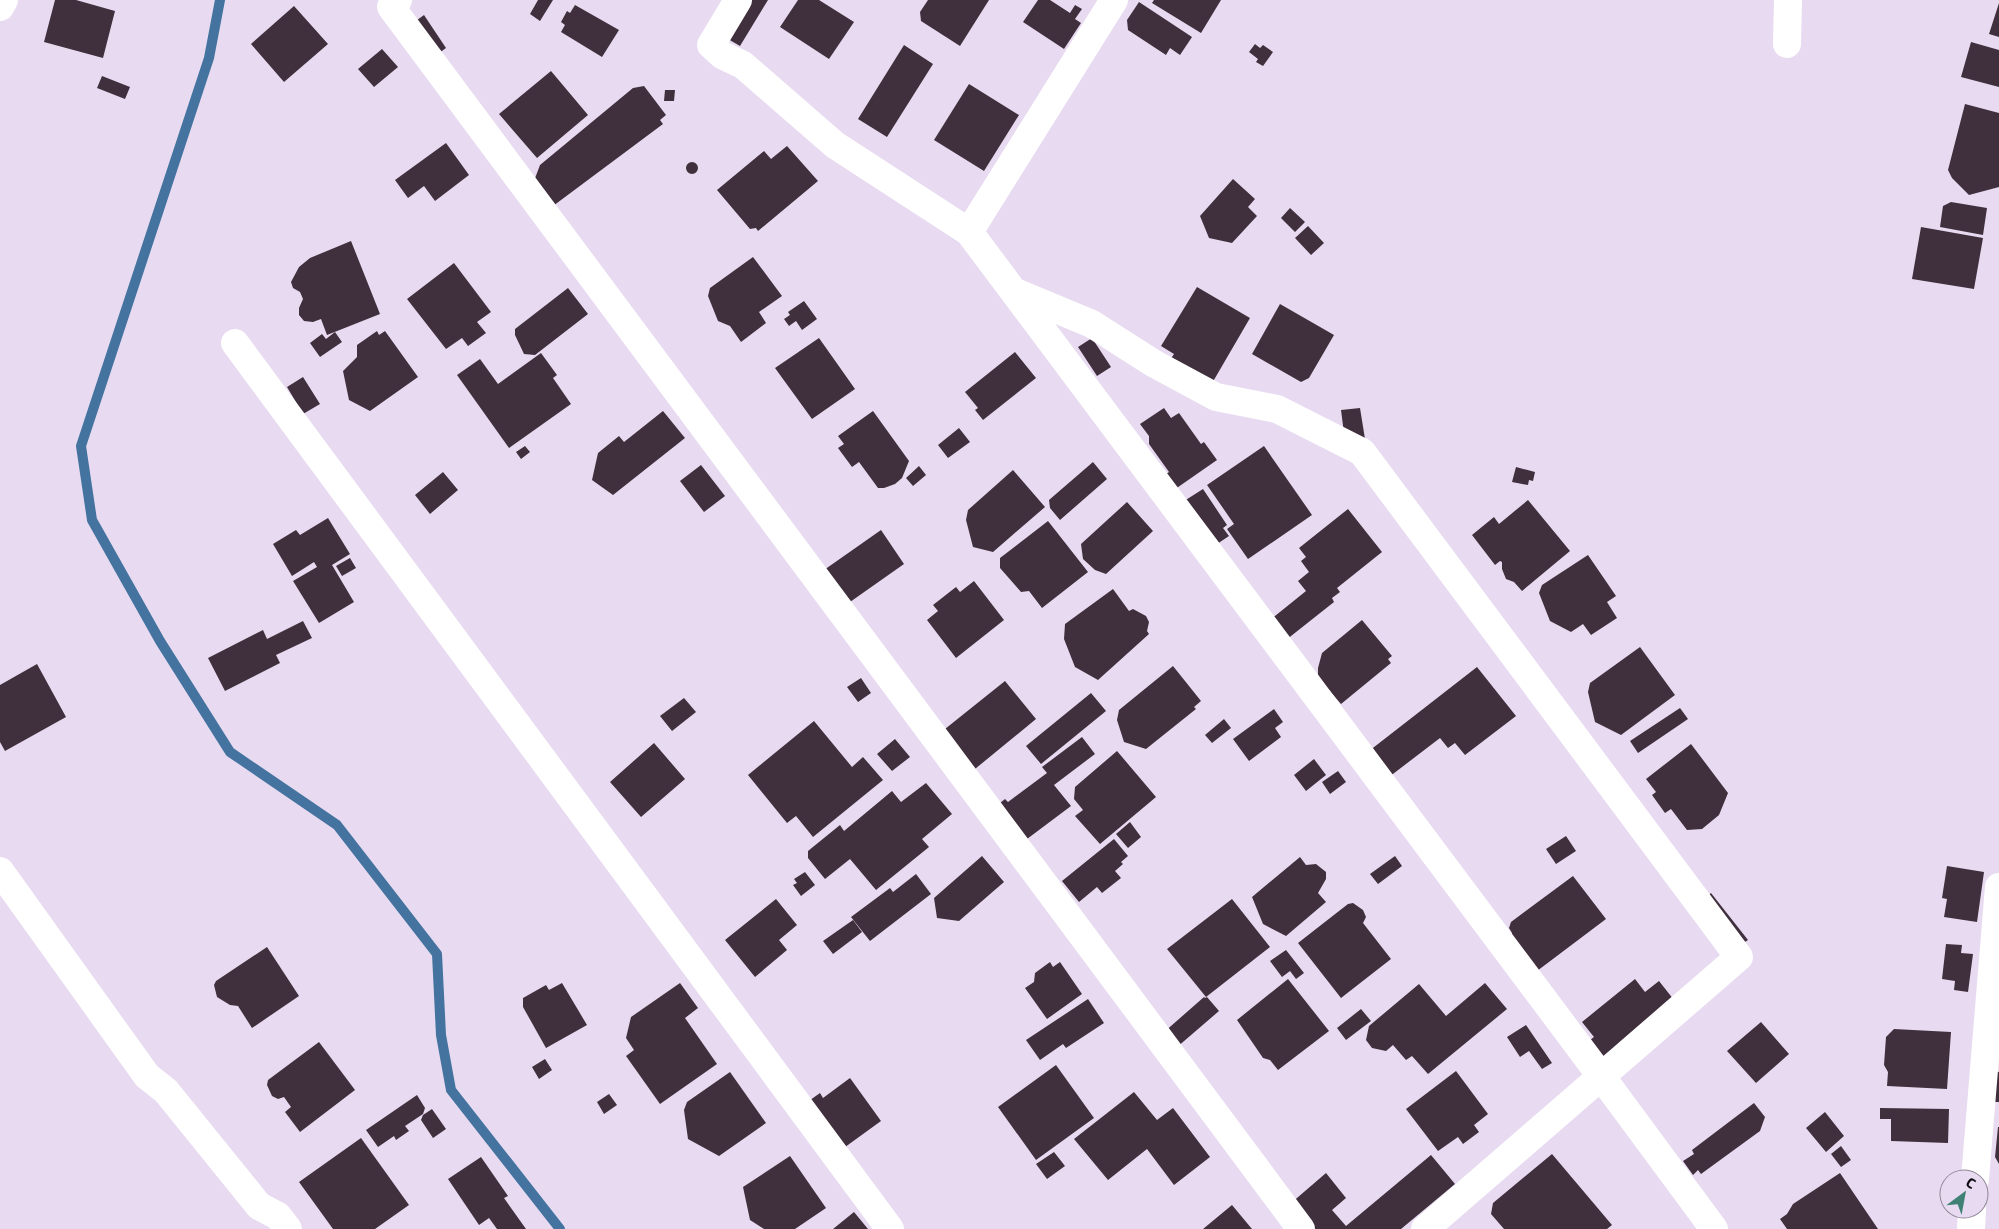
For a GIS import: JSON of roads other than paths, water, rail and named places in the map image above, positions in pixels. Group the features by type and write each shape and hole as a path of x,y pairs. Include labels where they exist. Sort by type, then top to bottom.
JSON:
{"street":[{"path":"0,7 4,0"},
{"path":"398,0 391,7 1301,1229"},
{"path":"738,0 711,45 722,55 743,65 836,146 969,232 1602,1076 1714,1229"},
{"path":"969,232 1114,0"},
{"path":"1787,44 1788,0"},
{"path":"1014,292 1092,324 1153,363 1216,397 1277,409 1362,452 1739,957 1425,1229"},
{"path":"235,343 890,1229"},
{"path":"0,871 147,1076 166,1091 259,1206 278,1216 288,1229"},
{"path":"1976,1169 1999,887"}],"waterway":[{"path":"220,0 209,58 81,446 92,520 160,641 230,752 337,825 437,954 441,1035 451,1090 560,1229"}]}
